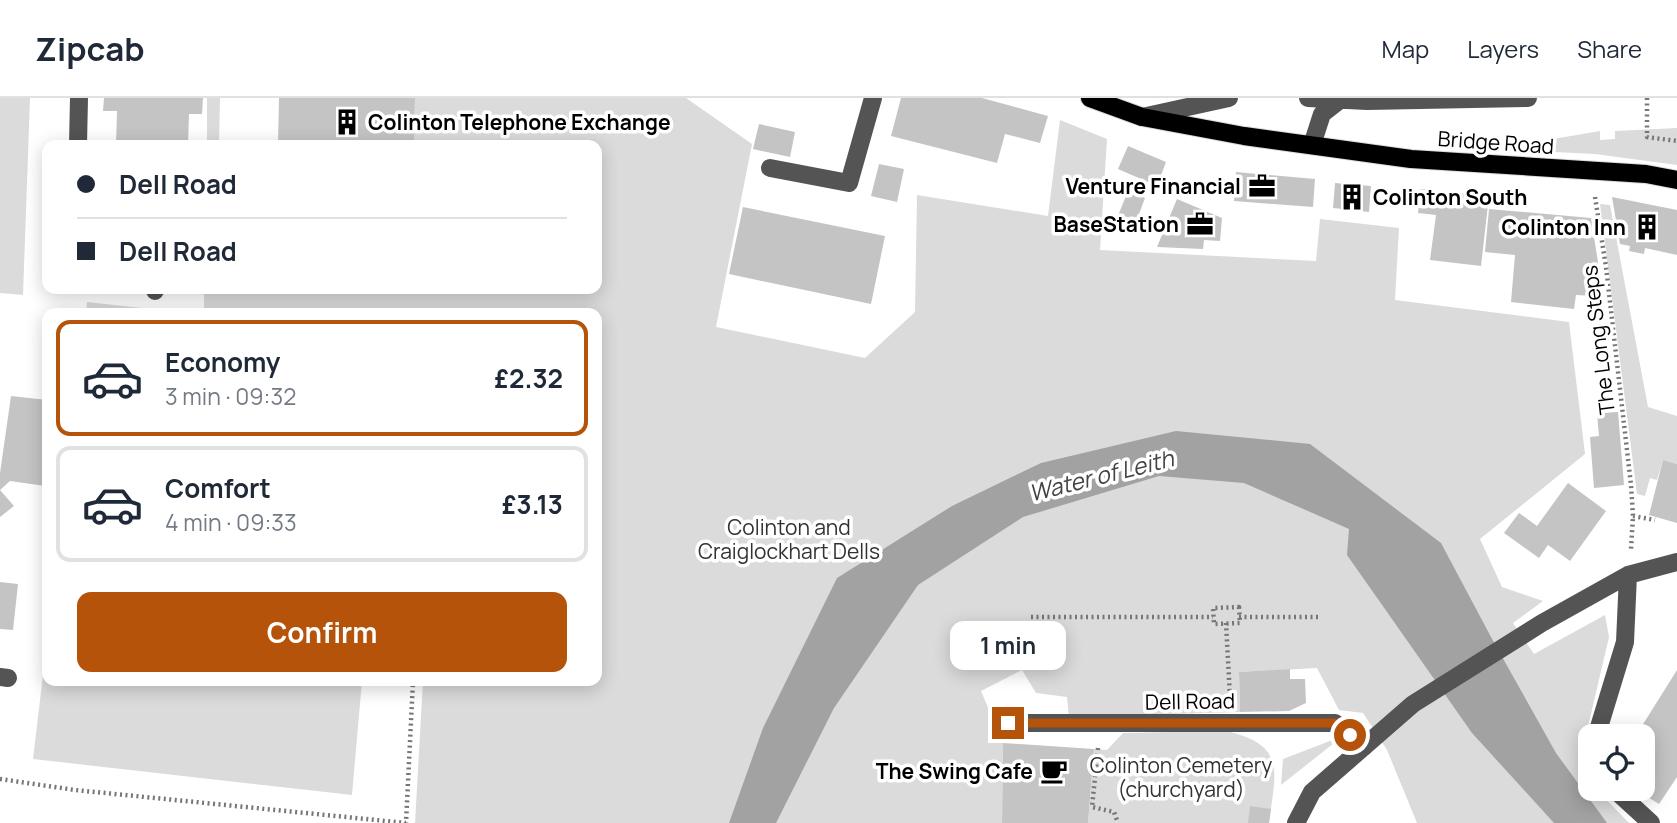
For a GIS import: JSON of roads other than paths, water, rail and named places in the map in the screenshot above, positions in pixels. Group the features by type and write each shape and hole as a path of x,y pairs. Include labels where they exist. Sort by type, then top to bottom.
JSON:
{"main road":[{"name":"Bridge Road","path":"1090,98 1142,117 1244,136 1411,159 1646,174 1677,180"}],"street":[{"path":"78,140 79,98"},
{"path":"770,168 849,183 873,98"},
{"path":"1142,117 1229,98"},
{"path":"1308,98 1528,98"},
{"path":"1312,145 1322,114 1340,100"},
{"path":"1296,823 1312,792 1413,704 1542,623 1628,575 1677,562"},
{"path":"1600,724 1625,642 1628,575"},
{"name":"Dell Road","path":"1008,723 1335,723 1364,747"},
{"path":"1627,801 1651,823"}],"water":[{"name":"Water of Leith","path":"1176,431 1310,444 1441,543 1556,753 1578,783 1578,801 1591,801 1607,823 1554,823 1472,733 1347,555 1349,529 1244,483 1159,476 1023,517 918,585 834,708 776,823 729,823 763,728 837,578 952,506 1041,463"}],"place":[{"name":"Colinton Telephone Exchange","path":"347,122"},
{"name":"Venture Financial","path":"1262,186"},
{"name":"Colinton South","path":"1352,197"},
{"name":"BaseStation","path":"1200,224"},
{"name":"Colinton Inn","path":"1647,227"},
{"name":"The Swing Cafe","path":"1054,771"}],"park label":[{"name":"Colinton and Craiglockhart Dells","path":"789,539"},
{"name":"Colinton Cemetery (churchyard)","path":"1181,777"}]}
